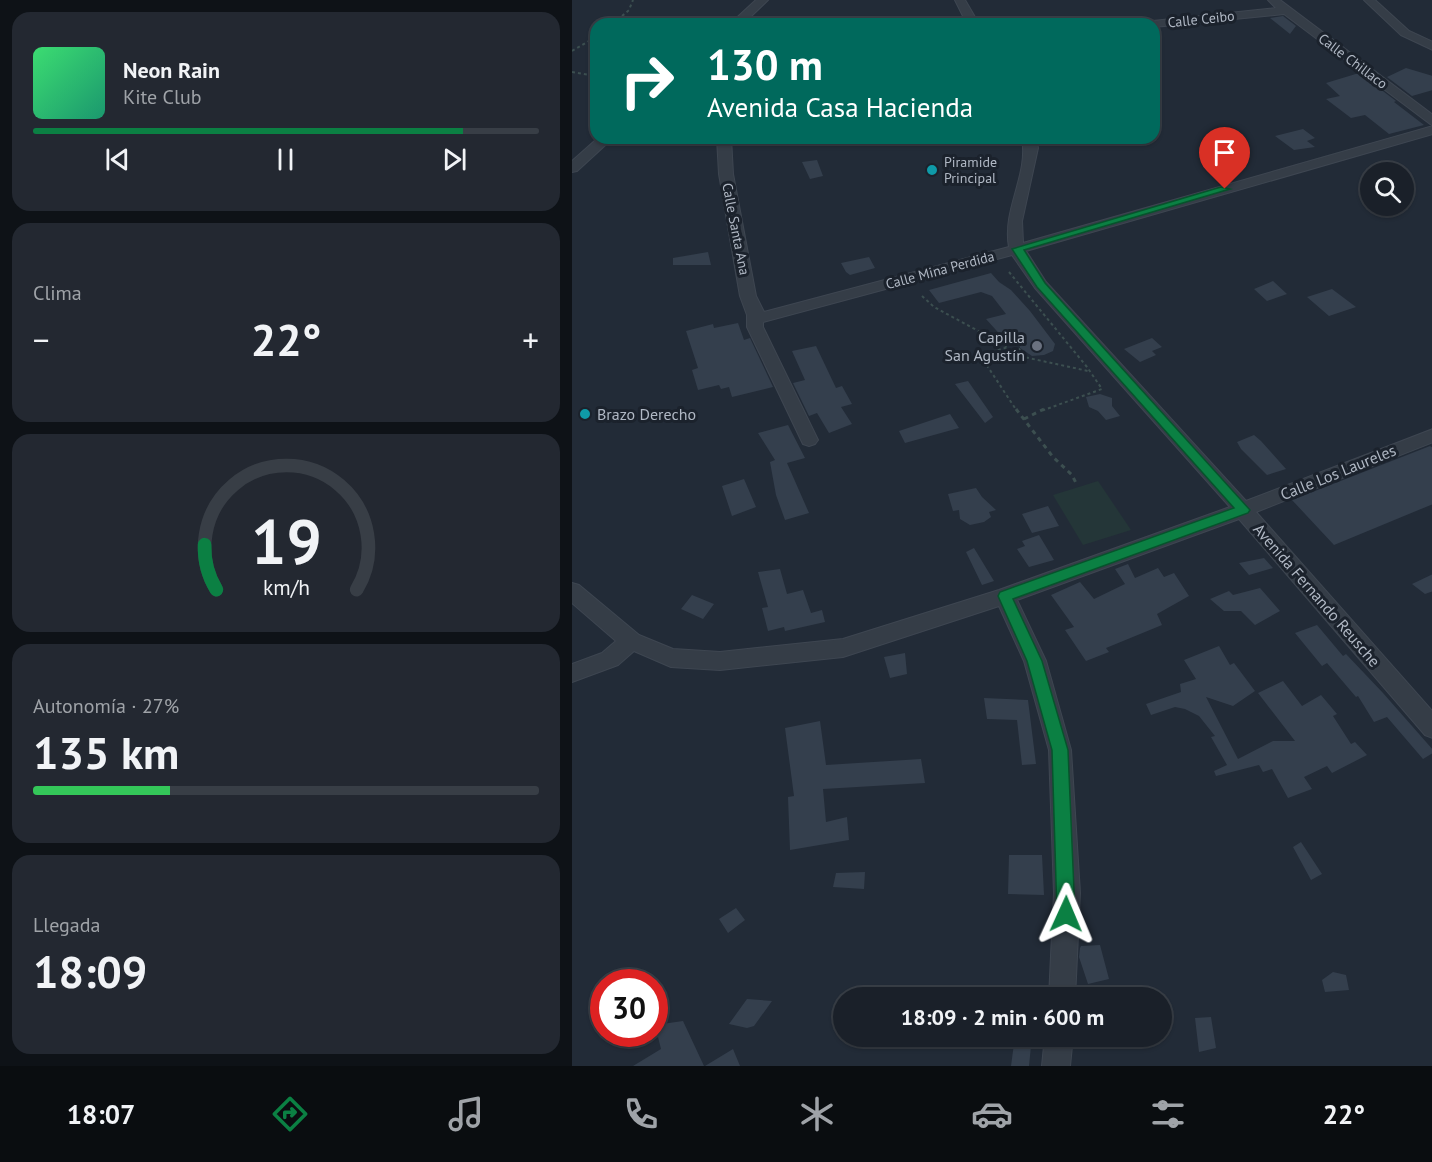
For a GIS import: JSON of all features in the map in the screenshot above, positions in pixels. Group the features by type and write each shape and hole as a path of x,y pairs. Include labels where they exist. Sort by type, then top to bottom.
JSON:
{"street":[{"path":"743,18 763,0"},
{"path":"960,0 970,18"},
{"name":"Calle Chillaco","path":"1273,0 1433,122"},
{"path":"1369,0 1405,33 1433,47"},
{"name":"Calle Ceibo","path":"1160,23 1286,10"},
{"name":"Calle Mina Perdida","path":"757,316 1017,249 1433,130"},
{"path":"572,168 599,144"},
{"name":"Calle Santa Ana","path":"724,144 726,174 748,296 757,316 755,327 809,440"},
{"name":"Avenida Fernando Reusche","path":"1029,144 1030,153 1014,219 1017,249 1040,285 1243,510 1433,728"},
{"name":"Calle Los Laureles","path":"572,591 631,641 671,658 720,661 843,648 1005,596 1243,510 1433,435"},
{"path":"1005,596 1035,661 1060,750 1067,893 1063,987"},
{"path":"572,673 610,659 631,641"},
{"path":"1056,1066 1058,1047"}],"path":[{"path":"620,18 629,10 633,0"},
{"path":"572,51 590,40"},
{"path":"572,72 590,75"},
{"path":"1009,273 1102,389 1051,406 1024,419"},
{"path":"922,296 934,307 1008,347"},
{"path":"1018,347 1023,338"},
{"path":"1018,347 1008,347 985,354 982,358 1059,466 1072,475 1076,483"},
{"path":"1018,347 1024,357 1089,371"}],"shaded area":[{"path":"1098,481 1131,530 1083,545 1053,495"}],"building":[{"path":"1283,16 1296,26 1290,34 1270,18"},
{"path":"1406,68 1433,76 1433,90 1412,96 1387,77"},
{"path":"1359,73 1424,125 1389,134 1365,115 1351,118 1326,99 1340,96 1326,83"},
{"path":"1303,129 1315,138 1307,141 1315,147 1294,150 1275,136"},
{"path":"817,160 823,176 810,179 802,162"},
{"path":"708,252 711,265 673,265 673,258"},
{"path":"869,257 875,268 850,275 841,263"},
{"path":"991,273 1030,311 1055,344 1053,351 1044,355 1032,356 1020,348 1019,335 1005,340 986,319 1006,314 992,296 981,292 939,303 929,290"},
{"path":"1273,281 1287,294 1267,301 1254,289"},
{"path":"1332,289 1356,307 1329,316 1307,297"},
{"path":"738,323 744,340 750,338 773,387 732,397 729,387 721,389 719,385 698,390 692,370 698,368 686,331 713,324 714,328"},
{"path":"1152,338 1162,347 1152,351 1156,355 1140,362 1124,349"},
{"path":"816,346 836,388 842,386 852,404 841,407 852,424 829,433 817,413 809,416 793,383 805,380 792,351"},
{"path":"968,381 993,417 985,423 955,384"},
{"path":"1100,394 1112,398 1112,406 1120,416 1106,420 1098,411 1089,407 1086,397"},
{"path":"950,414 959,428 905,443 899,431"},
{"path":"788,425 805,458 787,463 809,513 785,520 776,495 770,462 775,460 758,433"},
{"path":"1254,435 1286,469 1267,475 1241,449 1237,442"},
{"path":"1430,446 1433,448 1433,504 1334,545 1292,500"},
{"path":"744,479 756,507 732,516 722,486"},
{"path":"976,488 996,510 989,512 991,517 984,522 970,525 960,519 959,510 953,511 948,494"},
{"path":"1048,506 1059,526 1032,533 1022,514"},
{"path":"1039,535 1054,560 1029,567 1017,549 1025,546 1022,541"},
{"path":"974,548 994,581 982,585 966,552"},
{"path":"1264,558 1273,568 1249,575 1239,563"},
{"path":"1128,564 1135,578 1158,568 1164,577 1174,573 1189,596 1157,614 1162,625 1106,648 1109,652 1086,661 1065,630 1074,627 1051,595 1080,582 1094,599 1125,584 1115,569"},
{"path":"780,569 787,594 803,590 811,613 822,610 825,622 785,631 784,627 768,631 762,608 768,607 758,572"},
{"path":"1433,574 1433,591 1425,594 1412,584"},
{"path":"1260,588 1280,611 1255,625 1241,611 1224,611 1210,599 1229,591 1233,595"},
{"path":"692,595 714,604 703,619 681,609"},
{"path":"1317,625 1343,656 1346,654 1383,693 1433,750 1433,753 1423,759 1387,717 1374,722 1358,696 1356,697 1327,663 1322,666 1295,633"},
{"path":"1219,646 1230,665 1234,663 1255,691 1233,706 1206,697 1238,759 1273,741 1295,741 1258,693 1283,681 1302,706 1321,695 1337,714 1333,716 1351,744 1355,742 1367,755 1332,773 1327,766 1304,777 1312,789 1288,798 1272,769 1263,772 1259,765 1216,776 1214,771 1227,765 1211,737 1215,736 1199,716 1175,707 1151,715 1146,704 1181,692 1180,684 1196,679 1184,660"},
{"path":"905,653 907,674 890,678 884,657"},
{"path":"984,698 1028,700 1036,764 1022,765 1017,720 987,719"},
{"path":"820,721 826,765 921,759 925,783 823,789 826,822 847,817 849,840 790,850 788,797 794,796 785,728"},
{"path":"1301,842 1322,874 1311,880 1293,847"},
{"path":"1009,855 1042,855 1044,895 1008,894"},
{"path":"865,872 864,889 833,887 836,873"},
{"path":"736,908 745,920 728,933 719,919"},
{"path":"1100,945 1109,979 1088,984 1079,957 1080,948 1081,946"},
{"path":"1333,972 1346,975 1349,990 1325,992 1322,980"},
{"path":"747,999 772,1001 754,1026 747,1028 729,1024"},
{"path":"1211,1017 1216,1048 1199,1052 1195,1018"},
{"path":"683,1021 704,1066 633,1066 661,1049 660,1047 668,1047 668,1023"},
{"path":"1014,1047 1031,1047 1029,1066 1011,1066"},
{"path":"733,1049 740,1066 705,1066"}],"place":[{"name":"Piramide Principal","path":"932,170"},
{"name":"Capilla San Agustín","path":"1037,346"},
{"name":"Brazo Derecho","path":"585,414"}],"route":[{"path":"1066,914 1060,750 1035,661 1005,596 1243,510 1040,285 1017,249 1225,189"}]}
